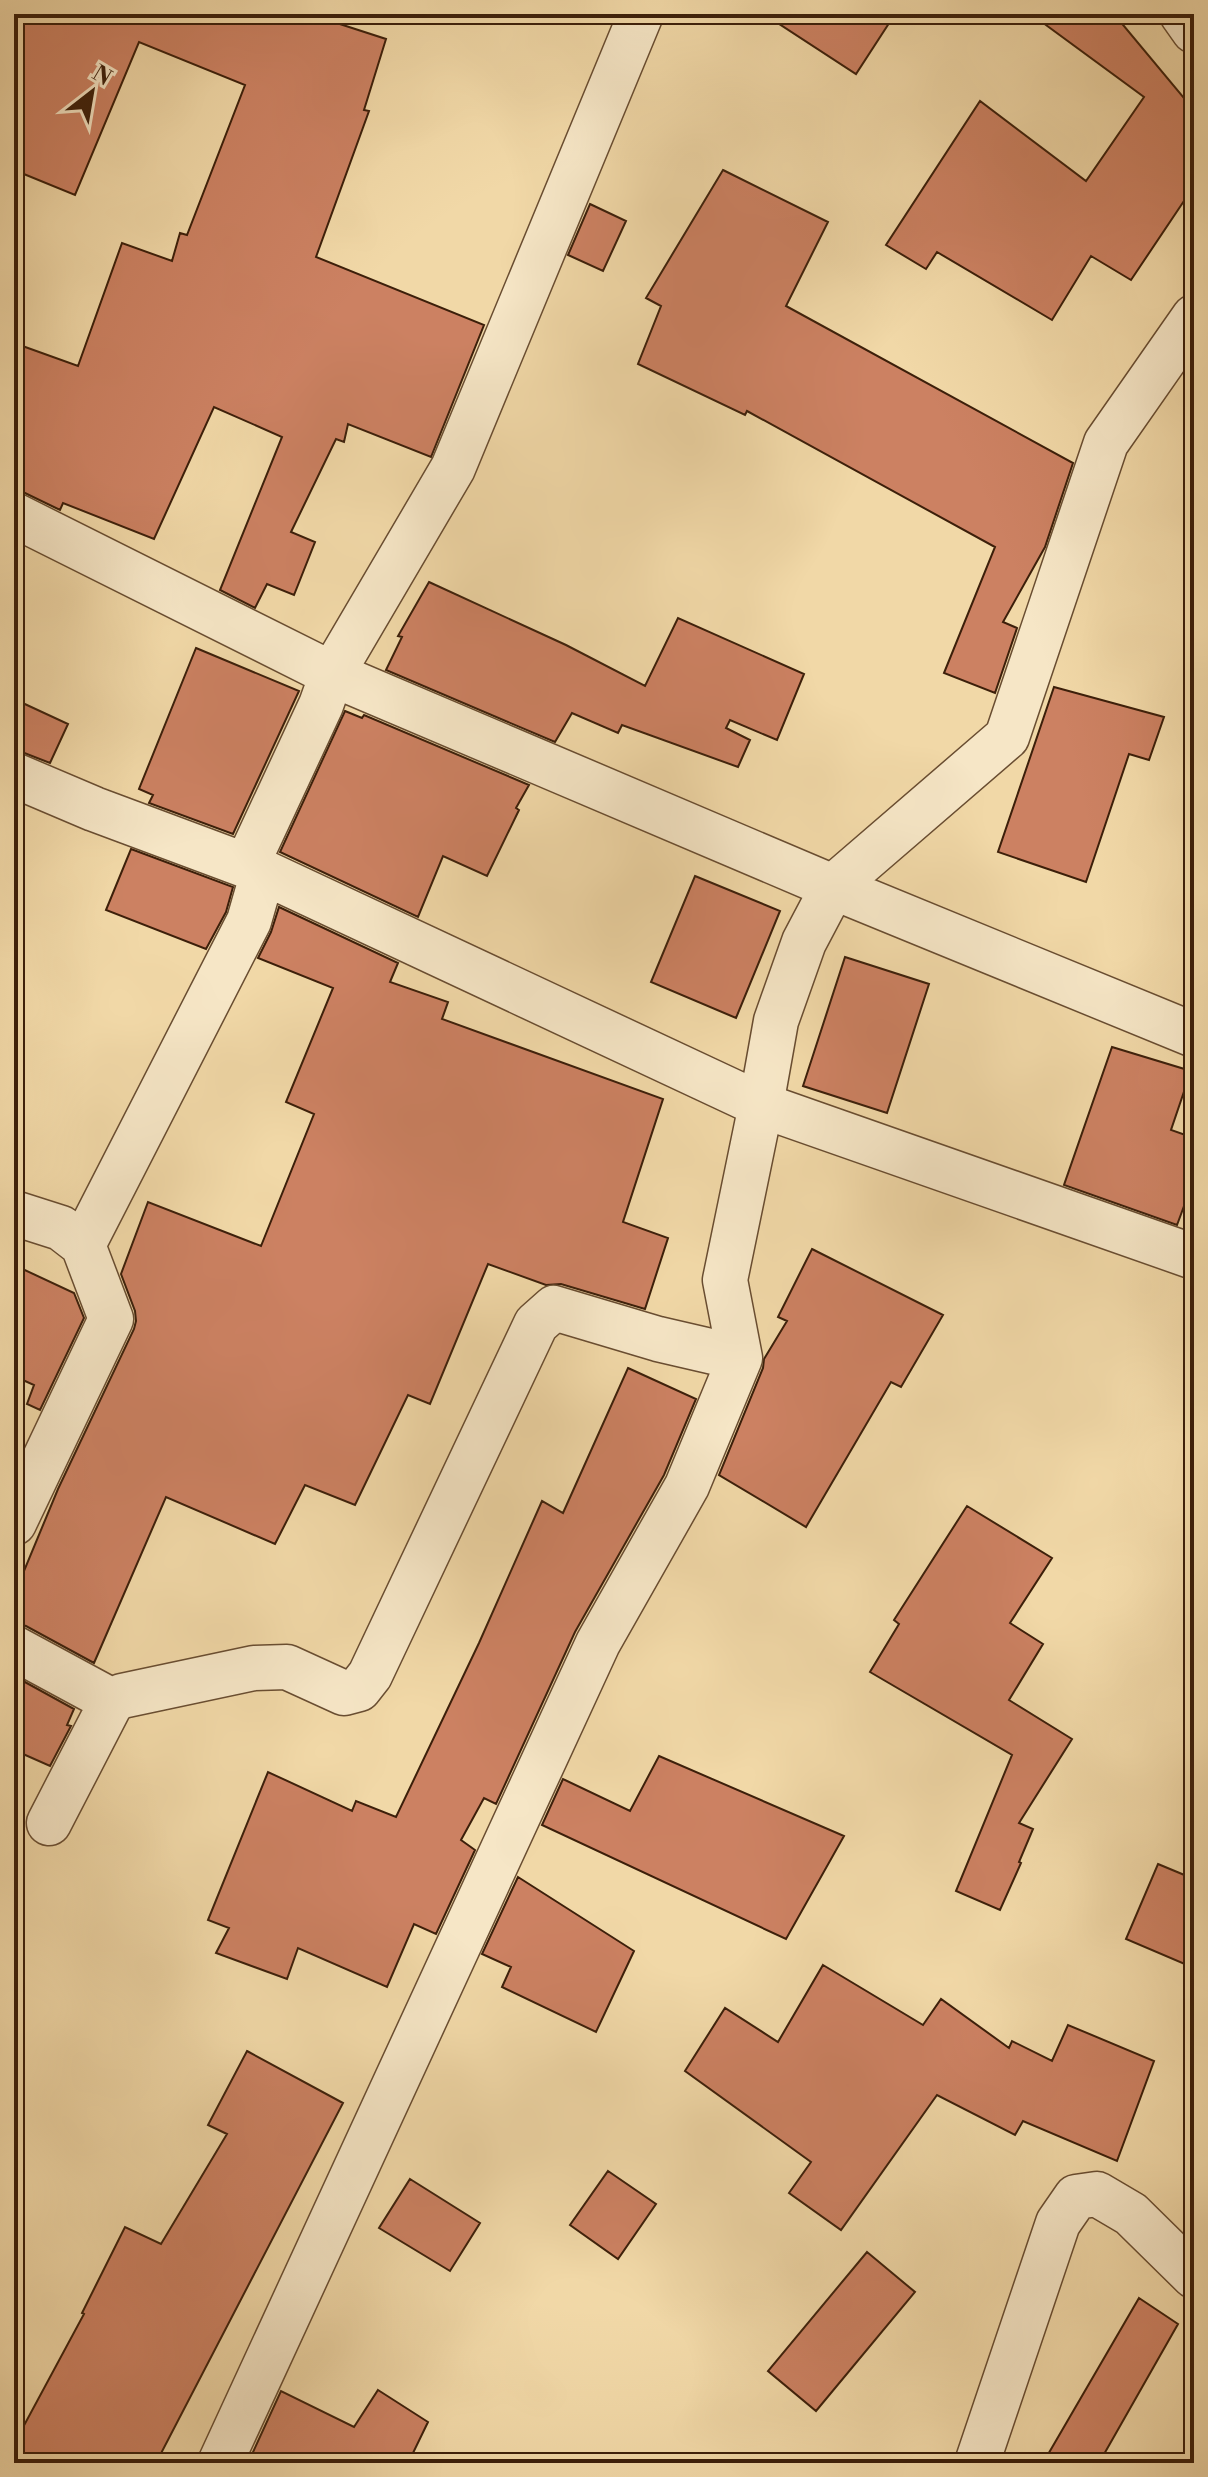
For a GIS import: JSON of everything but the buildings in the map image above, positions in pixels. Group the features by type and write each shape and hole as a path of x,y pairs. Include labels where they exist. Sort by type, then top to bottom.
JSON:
{"street":[{"path":"263,872 248,862 321,705 332,674 453,468 641,14"},
{"path":"1182,14 1194,31"},
{"path":"220,2463 598,1643 687,1486 740,1358 725,1280 776,1021 804,942 833,887 1007,737 1106,443 1194,317"},
{"path":"14,515 332,674 833,887 1194,1035"},
{"path":"14,775 94,809 263,872 761,1105 1194,1257"},
{"path":"83,1245 237,946 249,921 263,872"},
{"path":"14,1213 61,1228 83,1245 111,1319 14,1523"},
{"path":"49,1823 112,1701 138,1692 254,1668 287,1667 344,1693 359,1689 370,1675 536,1324 554,1308 658,1339 740,1358"},
{"path":"14,1648 112,1701"},
{"path":"977,2463 1058,2223 1076,2197 1097,2194 1131,2214 1194,2276"}]}
